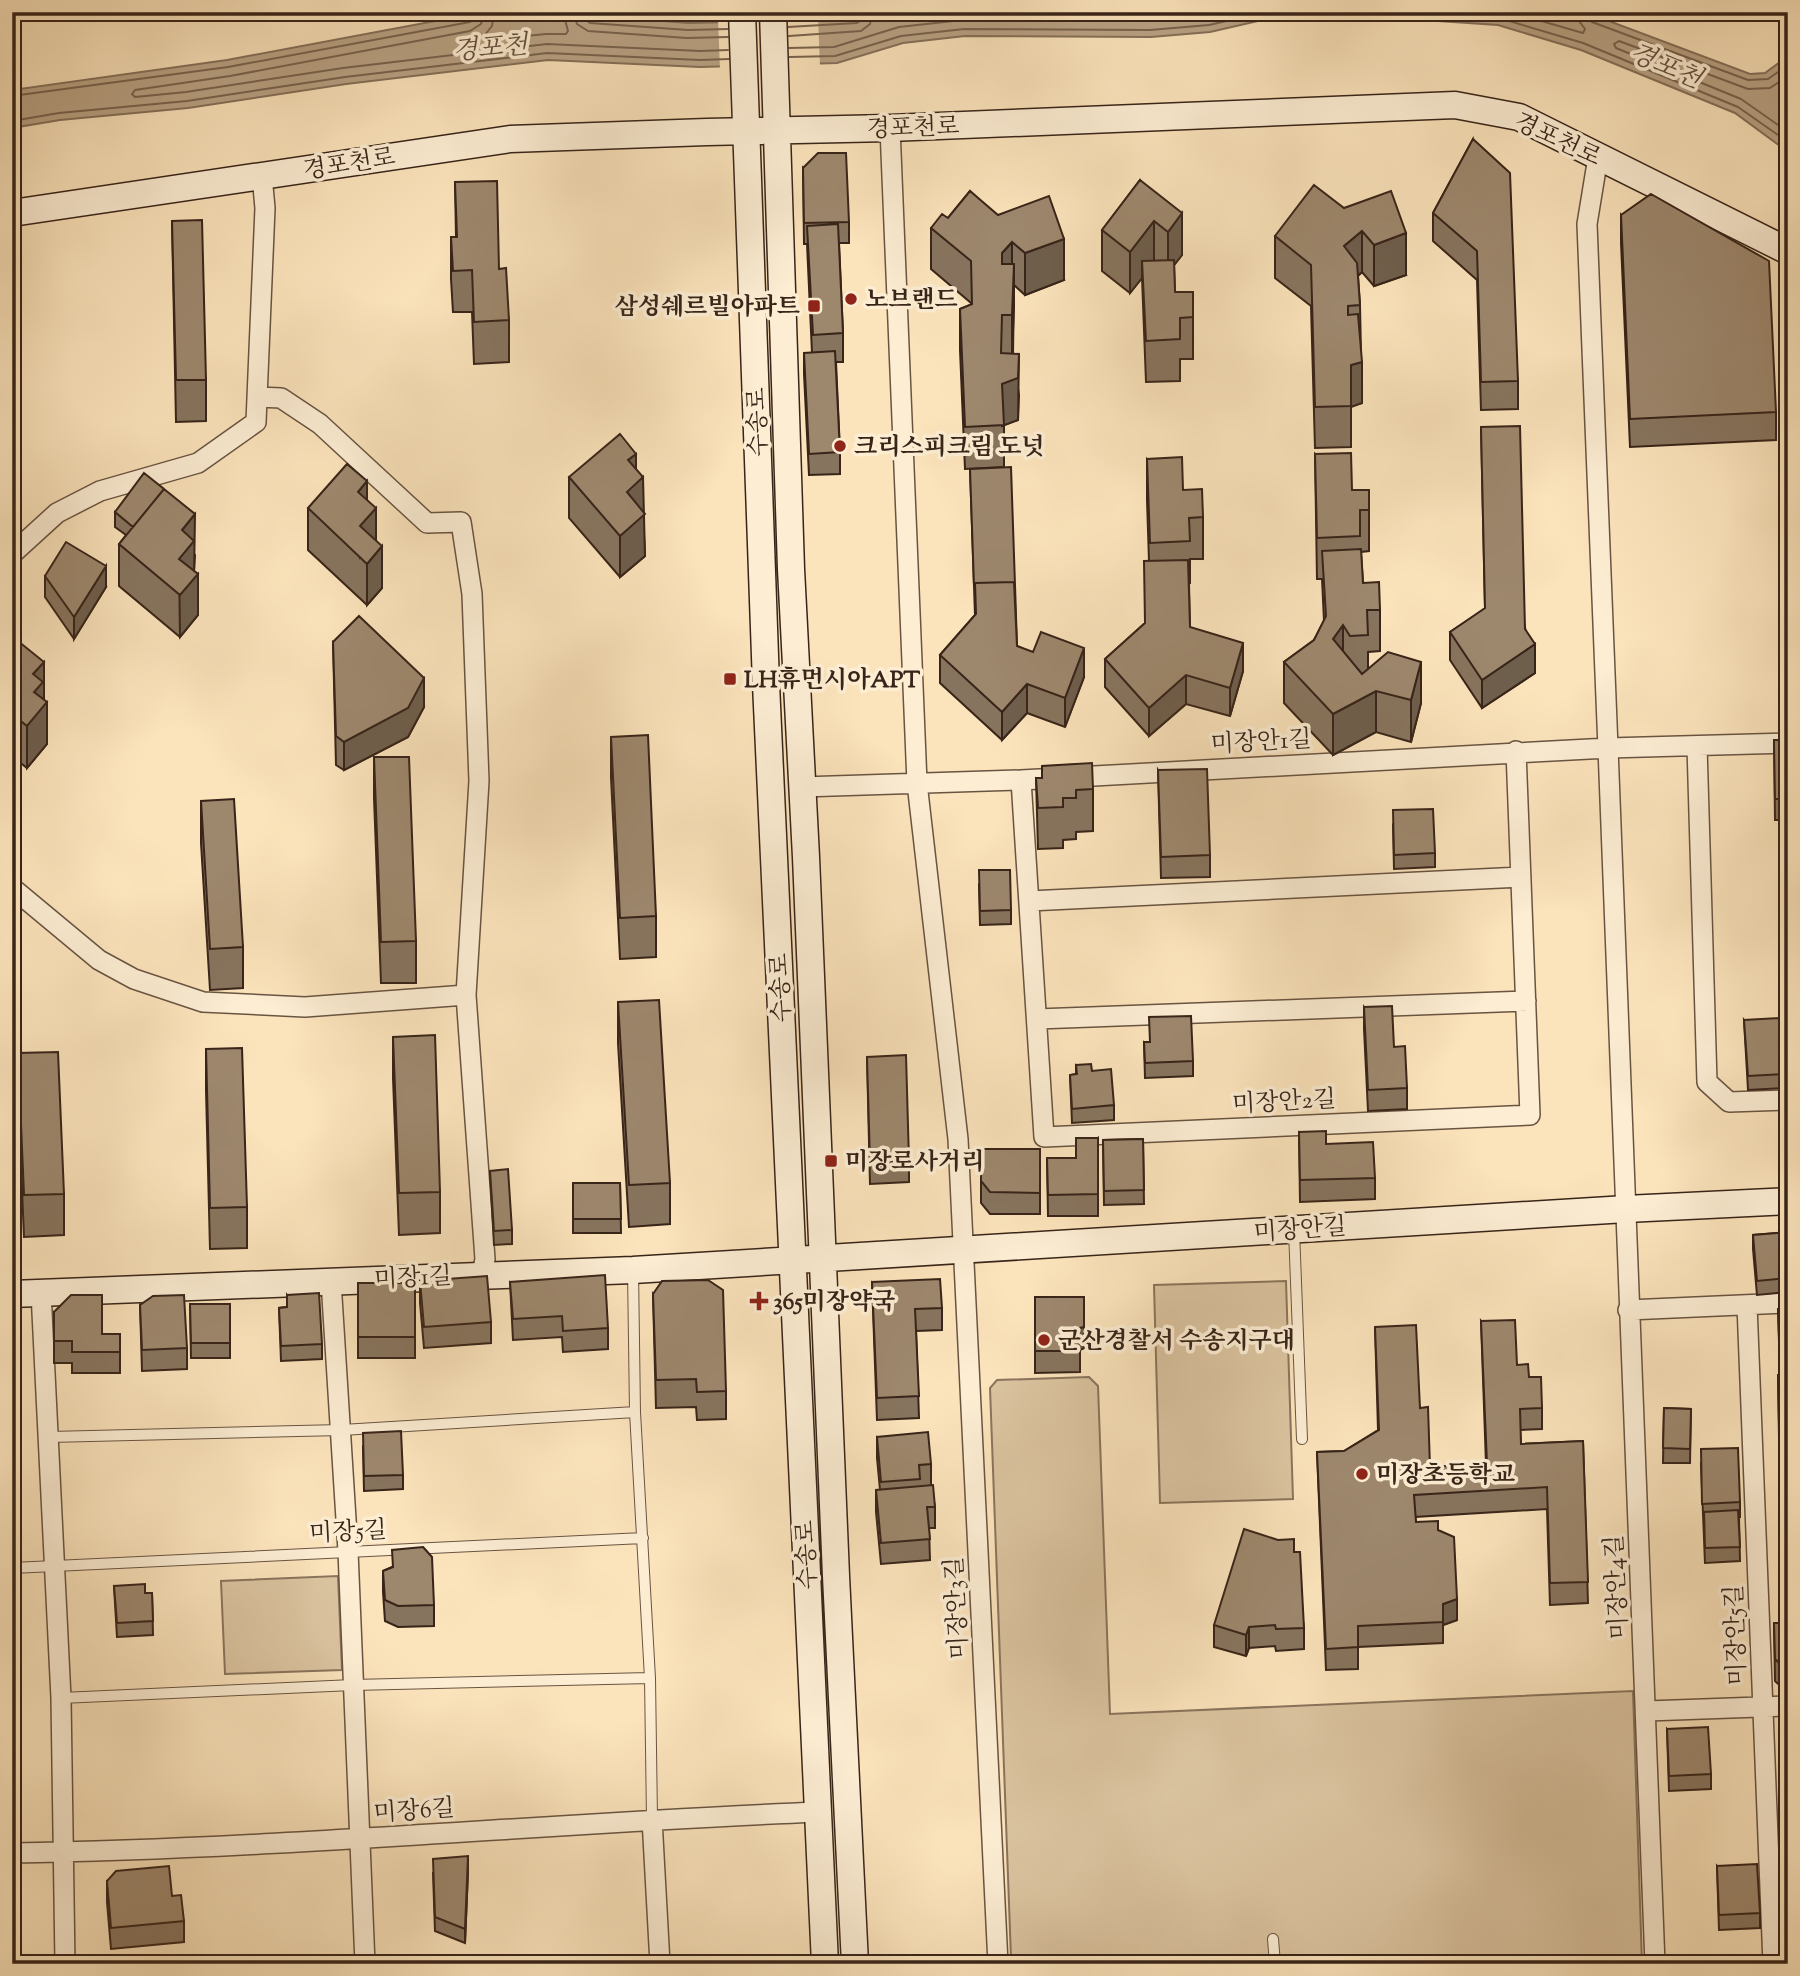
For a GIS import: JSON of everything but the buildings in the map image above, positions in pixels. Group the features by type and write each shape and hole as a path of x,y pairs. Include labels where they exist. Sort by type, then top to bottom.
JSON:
{"street":[{"name":"수송로","path":"742,12 766,684 809,1260 855,1964"},
{"name":"수송로","path":"773,12 791,569 802,787 818,1812 825,1964"},
{"name":"경포천로","path":"12,214 510,139 747,121 890,128 1455,105 1519,117 1788,251"},
{"path":"890,128 917,783 958,1139 962,1250"},
{"path":"1598,157 1587,224 1626,1209"},
{"path":"12,554 57,513 100,491 198,463 256,422 265,208 262,176"},
{"path":"258,397 281,398 320,424 427,523 461,522 472,594 478,781 466,995 485,1259 482,1274"},
{"name":"미장안1길","path":"802,787 1021,780 1516,751 1788,743"},
{"path":"1697,746 1707,1082 1729,1102 1788,1100"},
{"name":"미장안2길","path":"1021,780 1044,1137 1530,1115 1516,751"},
{"path":"1029,901 1521,877"},
{"path":"12,892 16,891 99,960 134,979 203,1002 305,1007 466,995"},
{"path":"1037,1019 1526,1001"},
{"name":"미장안길","path":"809,1260 1788,1201"},
{"name":"미장안4길","path":"1626,1209 1655,1964"},
{"name":"미장안3길","path":"962,1250 998,1964"},
{"name":"미장1길","path":"12,1294 632,1270 809,1260"},
{"path":"331,1281 342,1430 365,1964"},
{"path":"41,1292 61,1698 65,1964"},
{"path":"1628,1310 1788,1303"},
{"name":"미장안5길","path":"1747,1305 1773,1964"},
{"path":"1647,1711 1788,1706"},
{"name":"미장6길","path":"12,1853 359,1838 652,1819 818,1812"},
{"path":"652,1819 660,1964"}],"lane":[{"path":"1294,1229 1302,1439"},
{"path":"632,1270 635,1412 650,1678 652,1819"},
{"path":"48,1437 342,1430 635,1412"},
{"name":"미장5길","path":"12,1567 643,1538"},
{"path":"61,1698 353,1685 650,1678"},
{"path":"1273,1939 1275,1964"}],"shaded area":[{"path":"1286,1281 1293,1499 1160,1503 1154,1285"},
{"path":"1089,1377 1098,1386 1110,1714 1633,1691 1642,1964 1539,1964 1514,1959 1446,1955 1171,1964 1016,1964 1011,1958 990,1388 997,1380"},
{"path":"338,1576 342,1670 225,1674 221,1581"}],"water":[{"name":"경포천","path":"483,12 553,12 688,23 812,20 871,12 1585,12 1750,74 1765,73 1788,56 1788,152 1735,113 1581,50 1498,25 1332,14 1271,18 1210,32 1151,37 965,36 903,43 837,63 700,67 548,60 346,84 188,108 60,120 12,128 12,90 227,60"}],"pier":[{"path":"818,16 820,67 720,70 718,18"}],"place":[{"name":"노브랜드","path":"851,299"},
{"name":"삼성쉐르빌아파트","path":"814,306"},
{"name":"크리스피크림 도넛","path":"840,446"},
{"name":"LH휴먼시아APT","path":"730,679"},
{"name":"미장로사거리","path":"831,1161"},
{"name":"365미장약국","path":"759,1301"},
{"name":"군산경찰서 수송지구대","path":"1044,1340"},
{"name":"미장초등학교","path":"1362,1474"}]}
